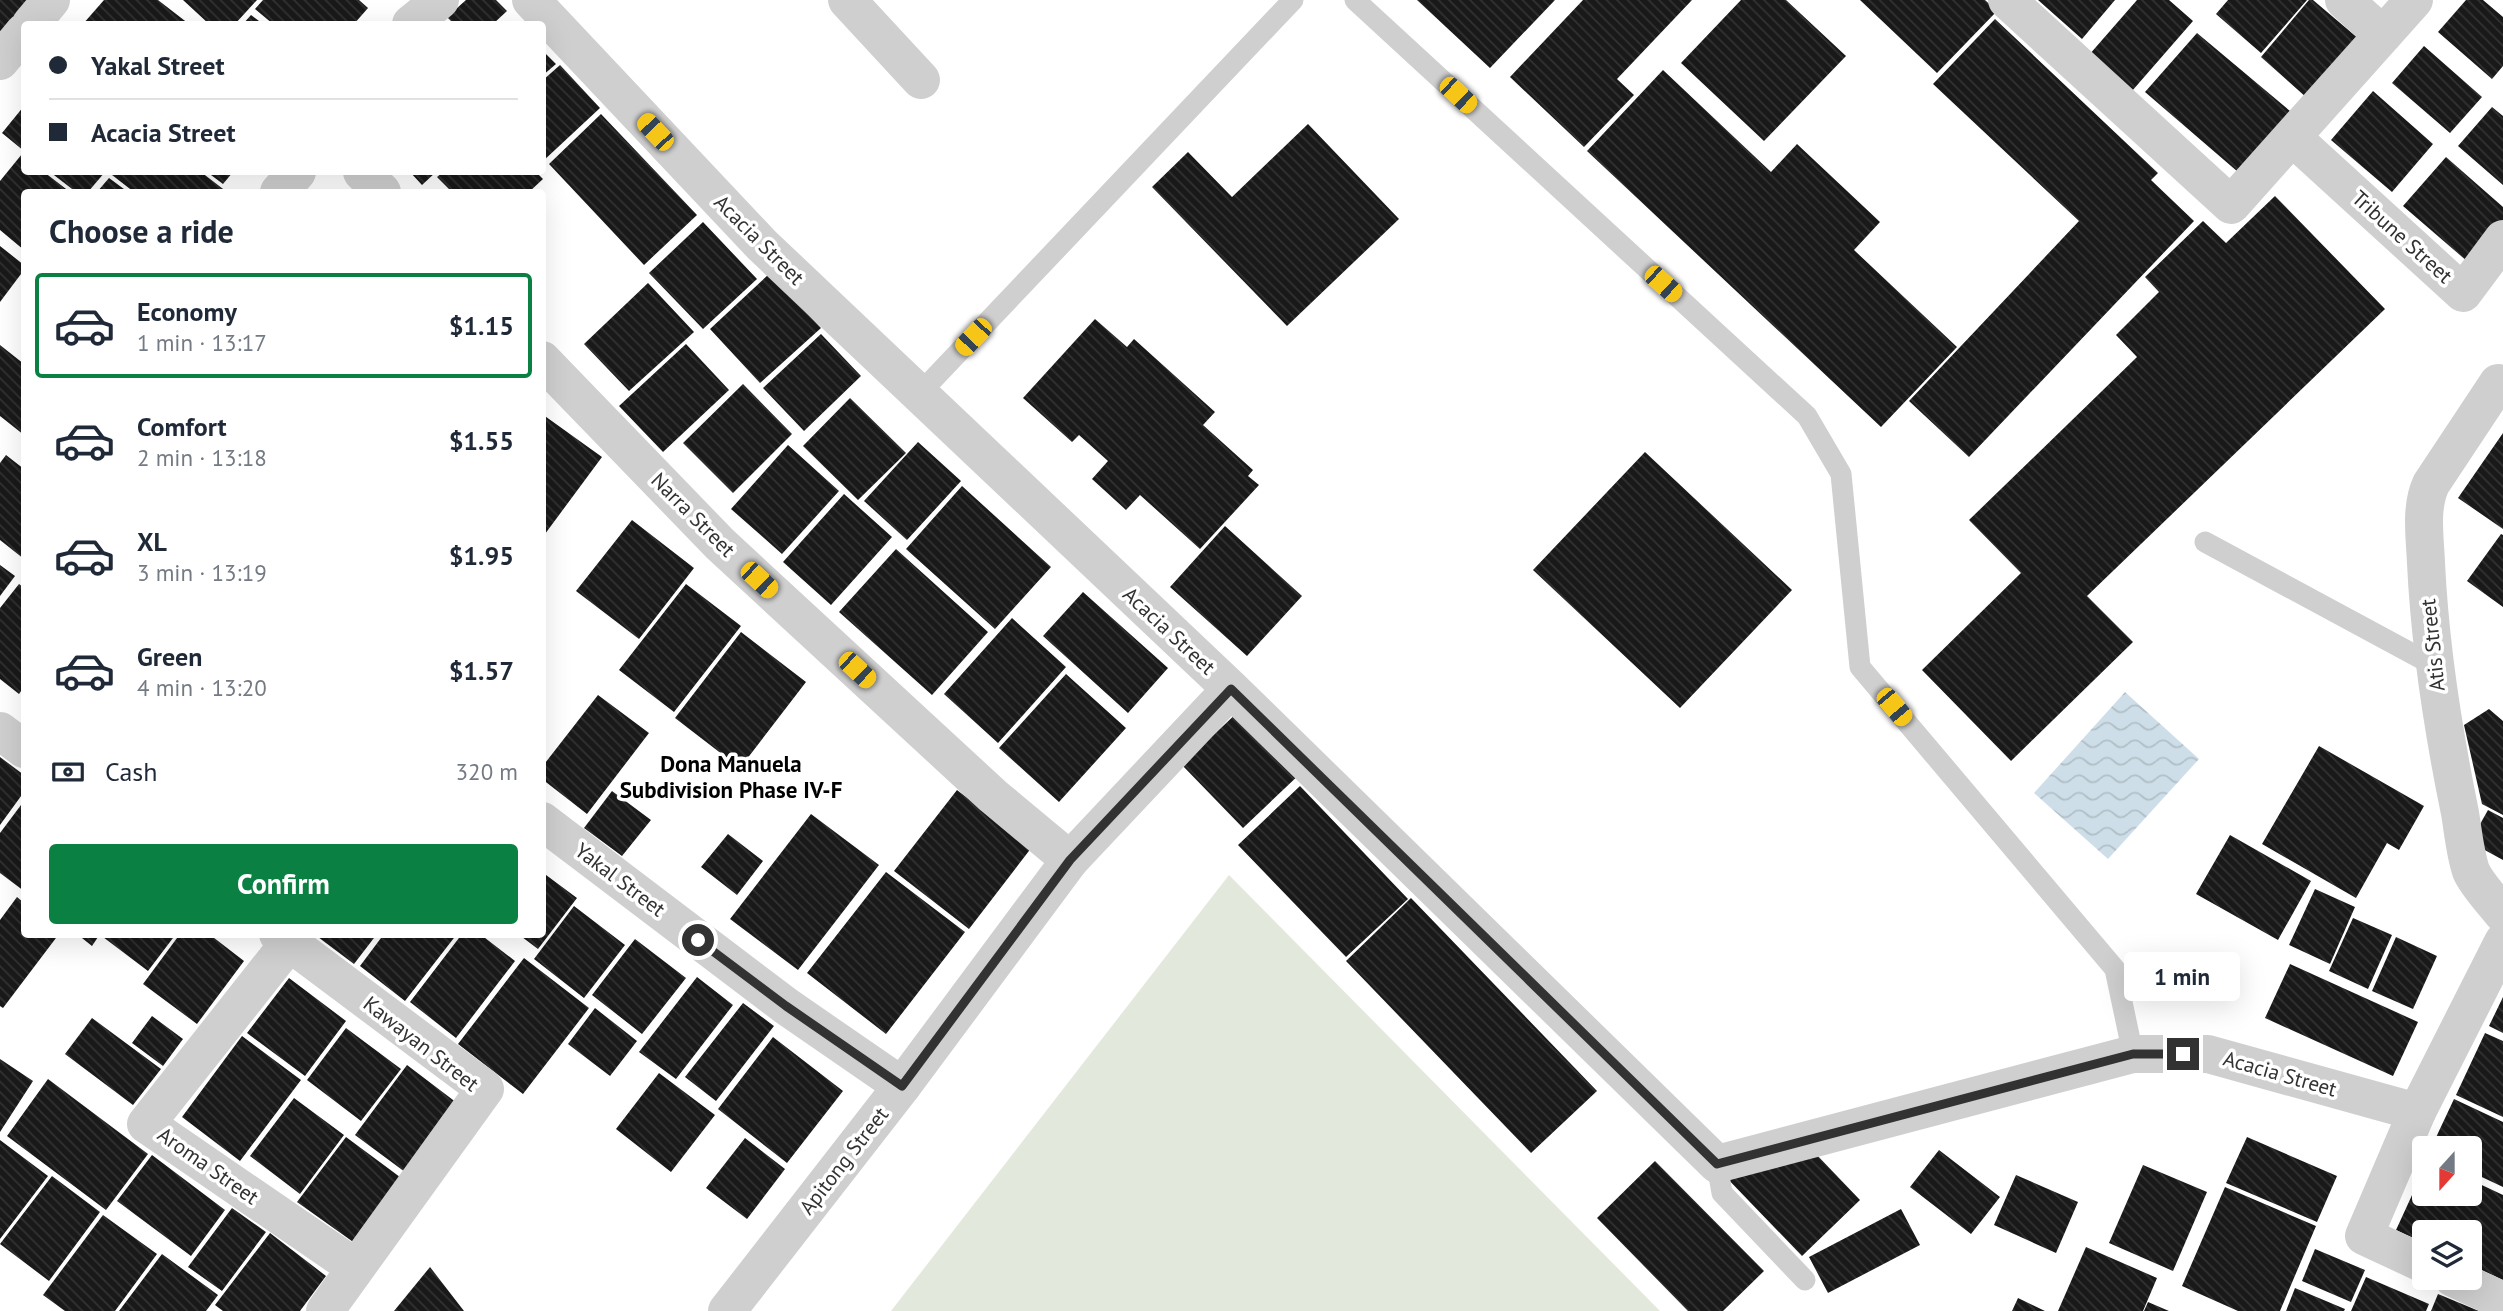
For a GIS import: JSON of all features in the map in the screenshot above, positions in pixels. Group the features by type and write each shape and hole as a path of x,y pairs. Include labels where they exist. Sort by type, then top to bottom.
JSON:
{"street":[{"path":"34,21 51,0"},
{"path":"415,21 440,0"},
{"name":"Acacia Street","path":"531,0 762,245 1231,689 1717,1164 2133,1054 2208,1054 2417,1112"},
{"path":"847,0 921,80"},
{"path":"2007,0 2231,205 2414,0"},
{"path":"2344,0 2383,35"},
{"path":"0,61 21,36"},
{"name":"Tribune Street","path":"2292,136 2463,293 2503,239"},
{"path":"282,189 294,175"},
{"path":"365,175 379,189"},
{"name":"Narra Street","path":"546,364 720,544 993,796 1070,860"},
{"name":"Atis Street","path":"2498,383 2427,492 2424,515 2428,603 2440,714 2472,872 2503,914"},
{"name":"Apitong Street","path":"727,1311 902,1086 1070,860 1231,689"},
{"path":"0,731 21,747"},
{"name":"Yakal Street","path":"546,824 786,1006 902,1086"},
{"name":"Kawayan Street","path":"283,939 485,1089 325,1311"},
{"name":"Aroma Street","path":"283,939 146,1124 356,1268"},
{"path":"2412,1258 2364,1236 2417,1112 2503,942"},
{"path":"2479,1290 2503,1301"}],"lane":[{"path":"919,394 1293,0"},
{"path":"1355,0 1807,416 1841,474 1860,667 2115,969 2133,1054"},
{"path":"2205,542 2435,666"},
{"path":"1717,1164 1722,1193 1805,1280"}],"shaded area":[{"path":"1229,875 1660,1311 891,1311"}],"water":[{"path":"2125,692 2199,759 2108,859 2034,793"}],"building":[{"path":"0,0 27,0 0,36"},
{"path":"104,0 158,0 185,21 86,21"},
{"path":"183,0 257,0 238,21 206,21"},
{"path":"263,0 359,0 368,8 357,21 269,21 255,9"},
{"path":"466,0 496,0 507,11 496,21 451,21 447,17"},
{"path":"1417,0 1555,0 1490,68"},
{"path":"1583,0 1692,0 1617,79 1634,95 1584,147 1510,77"},
{"path":"1741,0 1786,0 1846,56 1764,141 1681,63"},
{"path":"1860,0 1985,0 1997,11 1937,73"},
{"path":"2038,0 2115,0 2082,39"},
{"path":"2137,0 2169,0 2193,21 2132,91 2089,55"},
{"path":"2228,0 2307,0 2261,53 2216,14"},
{"path":"2309,0 2313,0 2359,39 2307,98 2261,57"},
{"path":"2466,0 2483,0 2503,17 2503,66 2492,79 2438,32"},
{"path":"251,15 259,21 246,21"},
{"path":"1995,19 2158,173 2151,180 2194,221 1969,457 1909,401 2079,221 1933,84"},
{"path":"2197,33 2290,111 2238,172 2145,92"},
{"path":"2424,46 2482,97 2450,133 2392,83"},
{"path":"546,54 556,64 546,73"},
{"path":"560,65 600,108 546,158 546,77"},
{"path":"1663,70 1771,172 1797,144 1880,222 1854,250 1957,347 1881,427 1587,151"},
{"path":"2373,91 2433,144 2392,192 2331,140"},
{"path":"2492,107 2503,116 2503,185 2458,146"},
{"path":"21,110 21,149 2,133"},
{"path":"601,114 697,215 644,265 549,164"},
{"path":"1308,124 1399,219 1287,326 1152,187 1188,152 1232,197"},
{"path":"21,155 21,175 48,175 66,189 21,189 21,248 0,230 0,181"},
{"path":"2446,157 2503,207 2503,220 2468,262 2403,206"},
{"path":"54,175 102,175 91,189 72,189"},
{"path":"112,175 205,175 223,189 130,189"},
{"path":"211,175 230,175 223,184"},
{"path":"413,175 433,175 422,185"},
{"path":"539,175 543,179 532,189 449,189 437,177"},
{"path":"109,178 124,189 100,189"},
{"path":"2275,196 2385,309 2087,596 2133,642 2011,761 1922,670 2021,573 1969,520 2137,357 2116,335 2159,292 2145,277 2203,221 2226,243"},
{"path":"703,222 757,279 703,329 649,273"},
{"path":"0,246 21,263 21,274 0,302"},
{"path":"769,274 821,328 760,383 710,329"},
{"path":"648,283 694,332 629,391 584,344"},
{"path":"1095,319 1127,347 1134,339 1215,412 1203,425 1253,470 1248,476 1259,485 1200,549 1140,495 1126,510 1092,479 1108,461 1079,435 1072,442 1023,398"},
{"path":"821,334 861,376 804,431 763,388"},
{"path":"686,344 729,390 663,452 619,406"},
{"path":"0,345 21,362 21,433 0,416"},
{"path":"743,384 792,434 733,493 683,443"},
{"path":"850,398 906,453 858,500 803,446"},
{"path":"546,417 602,457 546,533"},
{"path":"2503,433 2503,529 2458,498"},
{"path":"918,442 961,481 907,540 864,501"},
{"path":"788,445 839,491 782,554 731,509"},
{"path":"1645,452 1792,590 1680,708 1533,570"},
{"path":"6,455 21,467 21,557 0,540 0,463"},
{"path":"962,486 1051,567 995,629 906,549"},
{"path":"844,494 892,537 831,605 783,562"},
{"path":"632,520 694,568 639,639 576,591"},
{"path":"1225,526 1302,596 1247,656 1170,587"},
{"path":"2501,534 2503,535 2503,607 2467,581"},
{"path":"896,549 988,632 932,695 839,612"},
{"path":"0,565 15,576 0,596"},
{"path":"19,584 21,586 19,694 0,679 0,608"},
{"path":"686,584 741,626 674,712 619,670"},
{"path":"1083,592 1168,668 1128,713 1043,636"},
{"path":"1012,618 1066,667 998,743 944,694"},
{"path":"741,632 806,682 740,768 675,718"},
{"path":"1066,674 1126,728 1059,802 999,748"},
{"path":"598,695 649,733 587,814 546,782 546,762"},
{"path":"1242,708 1303,771 1243,828 1182,765"},
{"path":"2489,709 2503,721 2503,815 2482,804 2464,725"},
{"path":"2319,746 2424,806 2399,850 2387,843 2356,898 2262,844"},
{"path":"0,757 21,773 21,796 0,825"},
{"path":"1300,786 1408,899 1346,957 1238,845"},
{"path":"957,790 1032,847 969,929 894,871"},
{"path":"612,791 651,820 622,856 584,828"},
{"path":"21,805 21,889 0,873 0,833"},
{"path":"2488,810 2503,818 2503,860 2470,842"},
{"path":"811,814 879,865 798,970 730,919"},
{"path":"728,834 763,861 737,895 701,867"},
{"path":"2230,835 2311,881 2278,940 2196,894"},
{"path":"886,872 965,932 886,1034 807,973"},
{"path":"546,875 577,898 538,949 523,938 546,938"},
{"path":"2315,889 2355,907 2330,964 2289,945"},
{"path":"17,897 21,900 21,938 56,938 3,1008 0,1006 0,920"},
{"path":"1411,898 1597,1091 1531,1153 1346,961"},
{"path":"574,906 625,945 584,998 534,959"},
{"path":"2353,918 2392,935 2368,989 2329,971"},
{"path":"2396,937 2437,956 2413,1009 2372,991"},
{"path":"82,938 97,938 92,946"},
{"path":"104,938 173,938 148,971"},
{"path":"177,938 214,938 244,961 197,1024 143,984"},
{"path":"319,938 374,938 354,964"},
{"path":"381,938 454,938 405,1001 360,966"},
{"path":"459,938 485,938 515,961 456,1038 410,1002"},
{"path":"635,939 686,978 642,1034 592,995"},
{"path":"524,958 589,1008 523,1094 458,1044"},
{"path":"2290,964 2418,1022 2393,1076 2265,1018"},
{"path":"697,977 733,1005 676,1079 639,1052"},
{"path":"289,978 346,1021 305,1076 247,1033"},
{"path":"2503,997 2503,1033 2489,1026"},
{"path":"743,1003 774,1026 716,1101 685,1077"},
{"path":"595,1008 637,1041 610,1076 568,1044"},
{"path":"152,1016 183,1039 163,1066 132,1043"},
{"path":"92,1018 161,1069 133,1105 65,1054"},
{"path":"346,1028 401,1069 361,1121 307,1080"},
{"path":"2485,1033 2503,1041 2503,1117 2456,1095"},
{"path":"242,1036 301,1080 240,1161 182,1117"},
{"path":"773,1037 843,1091 787,1163 718,1109"},
{"path":"0,1059 33,1081 0,1132"},
{"path":"407,1065 457,1103 405,1172 355,1135"},
{"path":"659,1073 715,1115 671,1172 616,1129"},
{"path":"48,1079 148,1154 106,1210 7,1136"},
{"path":"294,1098 344,1135 300,1194 250,1156"},
{"path":"2454,1099 2503,1122 2503,1187 2482,1177 2482,1136 2437,1136"},
{"path":"346,1137 404,1180 356,1244 297,1202"},
{"path":"2247,1137 2337,1176 2317,1222 2226,1183"},
{"path":"745,1138 785,1169 747,1219 706,1188"},
{"path":"0,1140 48,1176 0,1239"},
{"path":"1939,1150 2000,1197 1971,1234 1910,1187"},
{"path":"1815,1153 1860,1200 1802,1256 1723,1174"},
{"path":"152,1155 225,1210 191,1256 117,1201"},
{"path":"1655,1161 1764,1271 1723,1311 1688,1311 1597,1218"},
{"path":"2143,1165 2207,1192 2173,1271 2109,1243"},
{"path":"2016,1175 2078,1202 2056,1253 1994,1225"},
{"path":"52,1176 100,1212 49,1281 0,1244"},
{"path":"2482,1185 2503,1195 2503,1280 2482,1270 2482,1220 2412,1220 2412,1237 2396,1230 2412,1195 2412,1206 2482,1206"},
{"path":"2225,1187 2316,1226 2280,1311 2238,1311 2182,1286"},
{"path":"232,1208 266,1232 222,1291 188,1267"},
{"path":"1901,1209 1920,1245 1828,1293 1809,1257"},
{"path":"103,1215 157,1254 115,1311 65,1311 43,1295"},
{"path":"270,1233 326,1276 300,1311 223,1311 215,1305"},
{"path":"2086,1247 2157,1278 2143,1311 2058,1311"},
{"path":"2315,1249 2365,1270 2351,1302 2302,1281"},
{"path":"162,1254 218,1295 206,1311 119,1311"},
{"path":"430,1267 464,1311 394,1311"},
{"path":"2366,1277 2429,1304 2426,1311 2351,1311"},
{"path":"2295,1288 2345,1309 2286,1311"},
{"path":"2438,1294 2479,1311 2431,1311"},
{"path":"2018,1298 2045,1311 2012,1311"},
{"path":"2148,1302 2169,1311 2144,1311"}],"district":[{"name":"Dona Manuela Subdivision Phase IV-F","path":"731,777"}],"route":[{"path":"698,940 786,1006 902,1086 1070,860 1231,689 1717,1164 2133,1054 2183,1054"}]}
